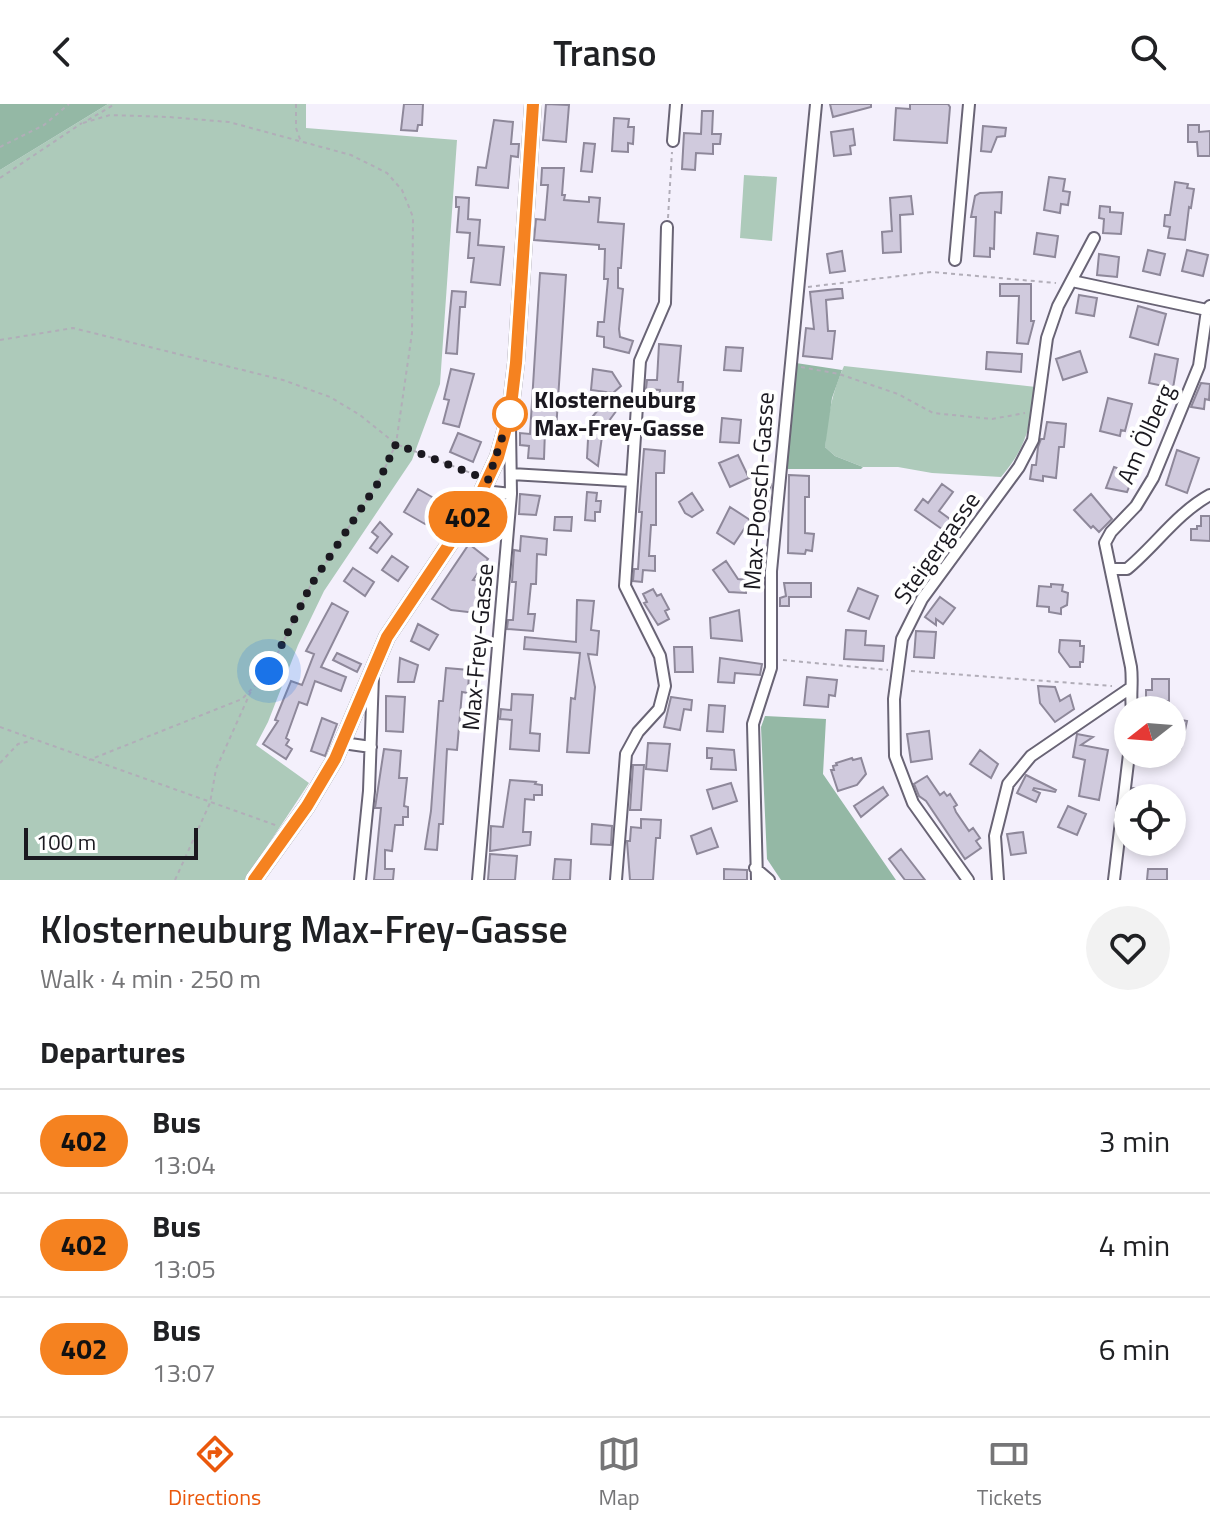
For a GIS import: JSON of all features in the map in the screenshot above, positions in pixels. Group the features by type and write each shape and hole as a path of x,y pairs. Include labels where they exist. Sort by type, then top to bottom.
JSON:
{"street":[{"path":"254,880 307,806 343,743 387,637 486,485 510,417 533,104"},
{"path":"673,141 676,104"},
{"name":"Max-Poosch-Gasse","path":"757,880 753,724 771,668 771,571 788,365 816,104"},
{"path":"955,260 969,104"},
{"path":"616,880 626,754 638,732 659,709 665,686 660,656 625,586 640,361 665,303 667,227"},
{"name":"Steigergasse","path":"968,880 913,803 895,756 896,670 902,639 922,599 1019,467 1033,440 1047,338 1094,238"},
{"path":"1071,282 1208,308"},
{"name":"Am Ölberg","path":"1130,696 1131,667 1105,543 1111,532 1136,506 1153,478 1199,366 1208,308"},
{"name":"Max-Frey-Gasse","path":"478,880 511,494 510,417"},
{"path":"511,474 632,481"},
{"path":"486,485 511,494"},
{"path":"1112,569 1127,569 1187,511 1210,495"},
{"path":"360,880 369,791 373,666"},
{"path":"998,880 995,836 1008,784 1031,756 1129,689"},
{"path":"343,743 371,747"},
{"path":"1114,880 1127,768"},
{"path":"755,868 769,880"}],"path":[{"path":"0,147 44,125 69,104"},
{"path":"0,178 115,104"},
{"path":"296,104 296,128 302,143"},
{"path":"83,123 110,115 229,122 351,155 387,173 402,190 413,217 412,333 396,444 378,483 311,585 269,671 242,699 89,760"},
{"path":"667,227 673,141"},
{"path":"796,289 932,272 1071,282"},
{"path":"0,340 73,328 283,380 330,397 360,415 396,444 486,485"},
{"path":"788,365 839,374 883,389 933,413 992,419 1037,413"},
{"path":"771,659 1129,689"},
{"path":"175,880 210,803 216,769 251,690"},
{"path":"0,727 288,830"},
{"path":"0,763 18,744 33,740"}],"green space":[{"path":"0,104 108,104 0,170"},
{"path":"108,104 306,104 306,128 457,140 440,384 412,460 324,591 256,745 309,783 245,880 0,880 0,170"},
{"path":"744,175 777,177 772,241 740,238"},
{"path":"796,363 842,370 832,398 825,447 835,456 863,467 861,469 787,469"},
{"path":"844,366 1036,387 1022,446 1001,477 932,473 898,467 863,467 835,456 825,447 826,437 833,396"},
{"path":"765,716 826,719 823,774 896,880 781,880 767,859 761,727"}],"building":[{"path":"404,104 423,104 422,125 418,125 417,131 401,130"},
{"path":"546,104 569,105 566,142 543,140"},
{"path":"830,104 871,104 871,107 833,117"},
{"path":"910,104 948,104 947,143 894,140 896,108 910,109"},
{"path":"702,111 713,111 712,134 721,134 720,144 713,144 713,154 696,153 695,170 682,169 684,133 701,134"},
{"path":"614,118 629,119 628,127 634,127 633,144 628,143 628,152 612,151"},
{"path":"494,120 513,122 511,144 519,144 518,157 511,156 508,188 476,185 478,167 486,168"},
{"path":"1188,125 1199,125 1199,132 1210,131 1210,156 1198,156 1197,142 1188,142"},
{"path":"983,126 1006,128 1005,136 997,137 991,152 981,151"},
{"path":"853,129 855,145 850,146 851,154 834,156 831,132"},
{"path":"584,143 595,144 592,172 581,171"},
{"path":"542,168 564,168 564,200 589,202 589,197 600,198 598,222 624,224 621,268 618,268 618,288 623,289 619,329 620,337 633,341 629,353 604,347 604,337 597,336 598,322 604,322 608,279 604,279 605,249 599,249 599,245 534,240 536,219 545,220 548,185 541,185"},
{"path":"1049,177 1065,179 1063,191 1070,192 1068,205 1061,204 1060,213 1044,210"},
{"path":"1175,182 1188,184 1187,188 1194,189 1185,240 1168,238 1170,227 1164,226 1165,215 1170,215"},
{"path":"1002,192 1001,213 995,212 994,249 990,248 990,257 974,256 976,217 971,217 975,196"},
{"path":"911,196 913,214 900,215 901,252 883,253 882,232 892,231 890,198"},
{"path":"456,197 469,198 468,219 480,220 478,245 504,247 500,285 471,282 474,258 468,258 470,233 457,232 459,207 456,207"},
{"path":"1100,206 1110,207 1110,212 1123,213 1121,234 1103,233 1104,219 1099,218"},
{"path":"1037,233 1058,236 1055,257 1034,254"},
{"path":"1148,250 1165,254 1160,275 1143,271"},
{"path":"1187,250 1208,255 1203,276 1182,271"},
{"path":"842,251 845,271 830,273 827,254"},
{"path":"1099,254 1119,257 1117,277 1097,275"},
{"path":"540,273 566,275 556,431 545,430 544,459 528,458 529,446 520,445 520,433 530,434"},
{"path":"1000,284 1031,284 1031,321 1034,321 1028,344 1017,343 1019,296 1000,296"},
{"path":"842,289 843,298 826,300 828,331 835,331 832,359 803,356 806,328 814,329 810,292"},
{"path":"452,291 466,292 465,307 460,307 457,354 446,353"},
{"path":"1079,295 1097,298 1094,316 1076,313"},
{"path":"1138,306 1166,314 1158,345 1130,337"},
{"path":"659,344 681,346 678,382 683,382 682,401 659,399 660,390 646,389 647,380 657,380"},
{"path":"726,347 743,348 741,371 724,370"},
{"path":"1080,351 1087,372 1063,380 1056,359"},
{"path":"987,352 1022,354 1021,372 986,369"},
{"path":"1155,354 1178,359 1173,388 1149,383"},
{"path":"451,369 474,374 459,427 443,423 449,400 444,399"},
{"path":"593,369 612,372 621,386 613,393 591,390"},
{"path":"1201,383 1210,384 1209,400 1205,399 1204,409 1191,407"},
{"path":"1108,398 1132,404 1125,431 1121,430 1120,436 1100,431"},
{"path":"606,400 617,410 603,429 598,466 587,458 589,421"},
{"path":"722,418 741,420 739,443 720,442"},
{"path":"1047,422 1066,424 1064,447 1059,447 1056,478 1043,476 1043,481 1030,479 1032,465 1036,465 1038,447 1044,439"},
{"path":"458,433 481,442 473,462 450,452"},
{"path":"644,449 665,451 664,473 656,473 656,525 651,525 649,556 655,556 655,571 643,570 642,582 633,581 634,569 638,569"},
{"path":"1177,450 1199,458 1187,493 1166,485"},
{"path":"738,455 749,478 730,487 719,463"},
{"path":"1114,467 1134,474 1127,492 1106,488"},
{"path":"789,475 809,476 809,497 805,497 805,533 814,534 812,551 806,550 805,554 788,553"},
{"path":"759,483 771,484 766,523 754,522 755,509 758,510"},
{"path":"942,484 953,492 939,511 954,522 946,532 915,510 923,499 928,503"},
{"path":"418,489 439,501 425,524 404,512"},
{"path":"587,492 597,493 596,501 601,501 600,512 595,512 595,521 585,520"},
{"path":"692,493 703,510 692,517 685,513 679,502"},
{"path":"520,494 540,496 536,515 519,514"},
{"path":"1091,494 1112,519 1099,532 1074,510"},
{"path":"730,507 750,520 734,544 717,533"},
{"path":"1201,516 1210,516 1210,541 1191,540 1191,529 1201,526"},
{"path":"555,517 572,517 571,531 554,530"},
{"path":"380,522 392,534 377,553 370,548 378,537 372,532"},
{"path":"521,536 547,539 546,555 537,554 536,584 531,584 528,614 535,614 533,631 507,629 508,620 513,620 516,582 512,582 514,550 520,551"},
{"path":"469,544 488,559 473,580 480,581 476,613 451,610 432,599"},
{"path":"392,556 408,567 398,581 382,570"},
{"path":"726,561 738,579 747,580 746,593 729,592 713,570"},
{"path":"353,568 374,582 365,596 344,581"},
{"path":"784,583 811,583 811,597 789,597 789,606 780,606 780,598 786,596"},
{"path":"1051,584 1063,585 1062,591 1068,593 1067,605 1061,608 1061,614 1049,612 1049,607 1037,606 1039,586 1051,587"},
{"path":"858,588 878,596 869,619 848,611"},
{"path":"653,589 657,596 661,594 669,609 665,611 669,619 658,625 644,603 647,602 643,594"},
{"path":"940,597 955,608 943,624 936,619 936,625 925,617"},
{"path":"577,600 594,601 591,630 599,631 597,655 588,654 595,687 589,753 567,752 571,698 575,699 580,653 524,649 525,637 576,642"},
{"path":"332,603 348,612 321,667 346,677 341,691 315,681 307,705 299,702 286,738 289,740 286,745 292,749 286,759 263,744 278,721 275,720 291,681 302,685 314,654 306,651"},
{"path":"739,610 742,641 711,638 710,618"},
{"path":"418,624 438,635 429,650 411,641"},
{"path":"846,630 866,631 865,645 884,646 883,661 844,659"},
{"path":"916,631 936,632 934,658 914,657"},
{"path":"1060,640 1080,641 1080,646 1084,646 1080,667 1070,667 1059,652"},
{"path":"674,647 692,647 693,672 675,672"},
{"path":"337,653 361,664 357,672 333,660"},
{"path":"400,658 418,665 414,682 398,682"},
{"path":"720,658 762,664 760,675 735,673 734,683 718,682"},
{"path":"446,668 469,670 468,693 462,692 457,750 447,749 443,824 439,824 437,850 425,849 439,701 443,701"},
{"path":"807,677 837,680 835,696 829,695 828,707 804,705"},
{"path":"1152,679 1169,679 1169,696 1146,696 1146,690 1152,690"},
{"path":"1038,686 1055,687 1060,701 1070,695 1074,709 1055,722 1040,703"},
{"path":"512,694 533,695 530,733 540,734 539,751 510,749 512,720 500,719 501,709 511,710"},
{"path":"386,696 405,697 403,732 386,731"},
{"path":"671,697 692,700 691,710 684,709 680,730 664,727"},
{"path":"709,705 725,706 723,732 707,731"},
{"path":"322,718 337,724 325,756 311,751"},
{"path":"929,731 932,759 911,762 907,734"},
{"path":"1077,734 1093,737 1081,745 1108,750 1099,800 1079,796 1085,760 1073,757"},
{"path":"648,743 670,744 667,771 646,769"},
{"path":"707,748 734,750 736,770 711,769 712,758 707,758"},
{"path":"384,749 401,751 399,778 407,778 404,806 408,807 408,817 403,817 403,825 395,825 392,851 385,850 385,869 394,869 393,880 374,880 381,808 375,808"},
{"path":"980,750 998,764 991,778 970,764"},
{"path":"861,758 866,774 857,785 838,791 831,770 834,770 836,763"},
{"path":"633,765 644,765 641,810 630,810"},
{"path":"1026,775 1055,792 1034,788 1040,793 1036,802 1017,793"},
{"path":"927,776 940,795 944,792 947,796 950,794 957,805 954,807 956,812 969,831 973,828 980,838 976,841 981,848 965,859 926,801 919,796 914,784"},
{"path":"510,780 542,785 542,795 534,795 534,800 525,799 523,832 531,832 530,845 490,851 491,826 503,827"},
{"path":"731,783 737,801 713,809 707,790"},
{"path":"883,787 888,795 861,817 854,806"},
{"path":"1068,806 1086,814 1077,835 1058,827"},
{"path":"641,819 661,820 660,838 656,838 653,880 630,880 627,841 630,841 631,827 641,828"},
{"path":"592,824 612,826 611,845 591,844"},
{"path":"711,828 718,847 697,854 691,836"},
{"path":"1023,832 1026,853 1011,855 1007,834"},
{"path":"901,849 925,880 905,880 889,859"},
{"path":"490,854 517,856 515,880 488,880"},
{"path":"555,859 571,860 570,880 553,880"},
{"path":"724,869 747,870 747,880 724,880"},
{"path":"1148,869 1167,869 1167,880 1147,880"}],"bus line":[{"name":"402","path":"254,880 307,806 335,759 387,637 475,506 498,457 510,414 516,363 533,104"}],"place":[{"name":"Klosterneuburg Max-Frey-Gasse","path":"510,414"}],"route":[{"path":"269,671 311,585 378,483 396,444 488,480 510,414"}]}
